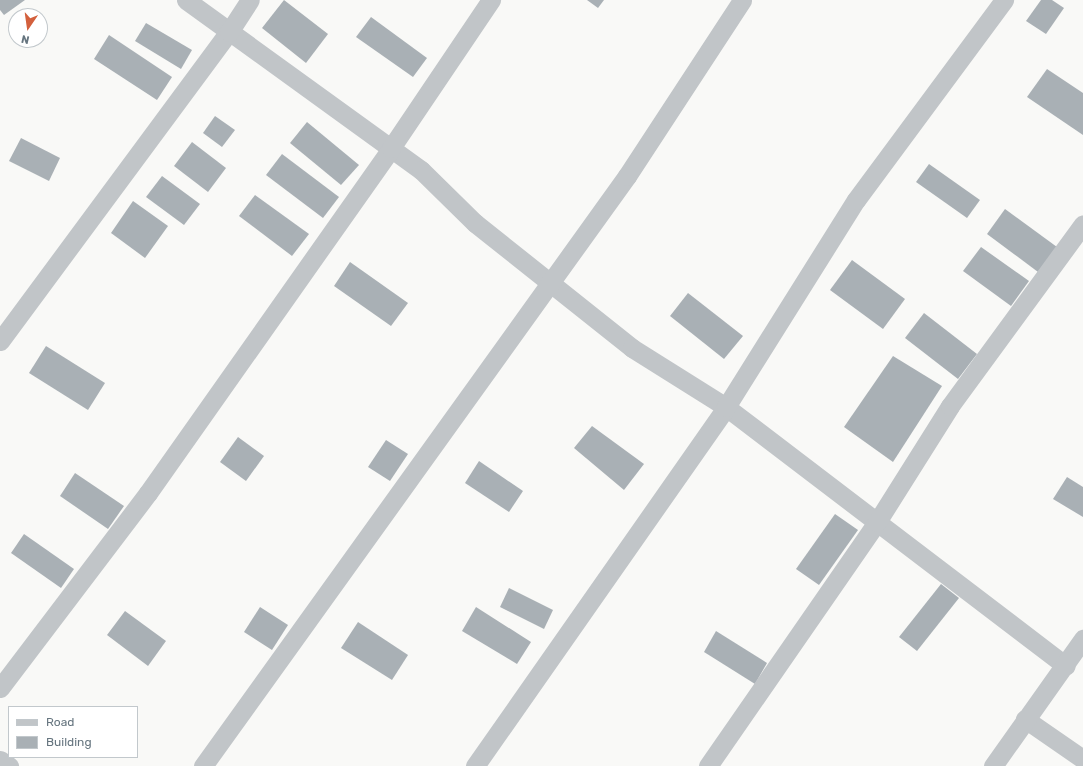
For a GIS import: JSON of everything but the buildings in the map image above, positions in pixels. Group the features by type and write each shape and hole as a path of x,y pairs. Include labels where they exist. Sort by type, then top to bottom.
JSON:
{"street":[{"path":"186,0 421,170 475,222 550,284 632,348 726,407 1066,666"},
{"path":"0,341 229,32 250,0"},
{"path":"0,688 148,493 391,148 491,0"},
{"path":"203,766 627,176 742,0"},
{"path":"475,766 726,407 856,200 1004,0"},
{"path":"708,766 877,522 950,406 1083,224"},
{"path":"993,766 1025,719 1066,666 1083,639"},
{"path":"1025,719 1083,758"},
{"path":"0,760 9,766"}]}
